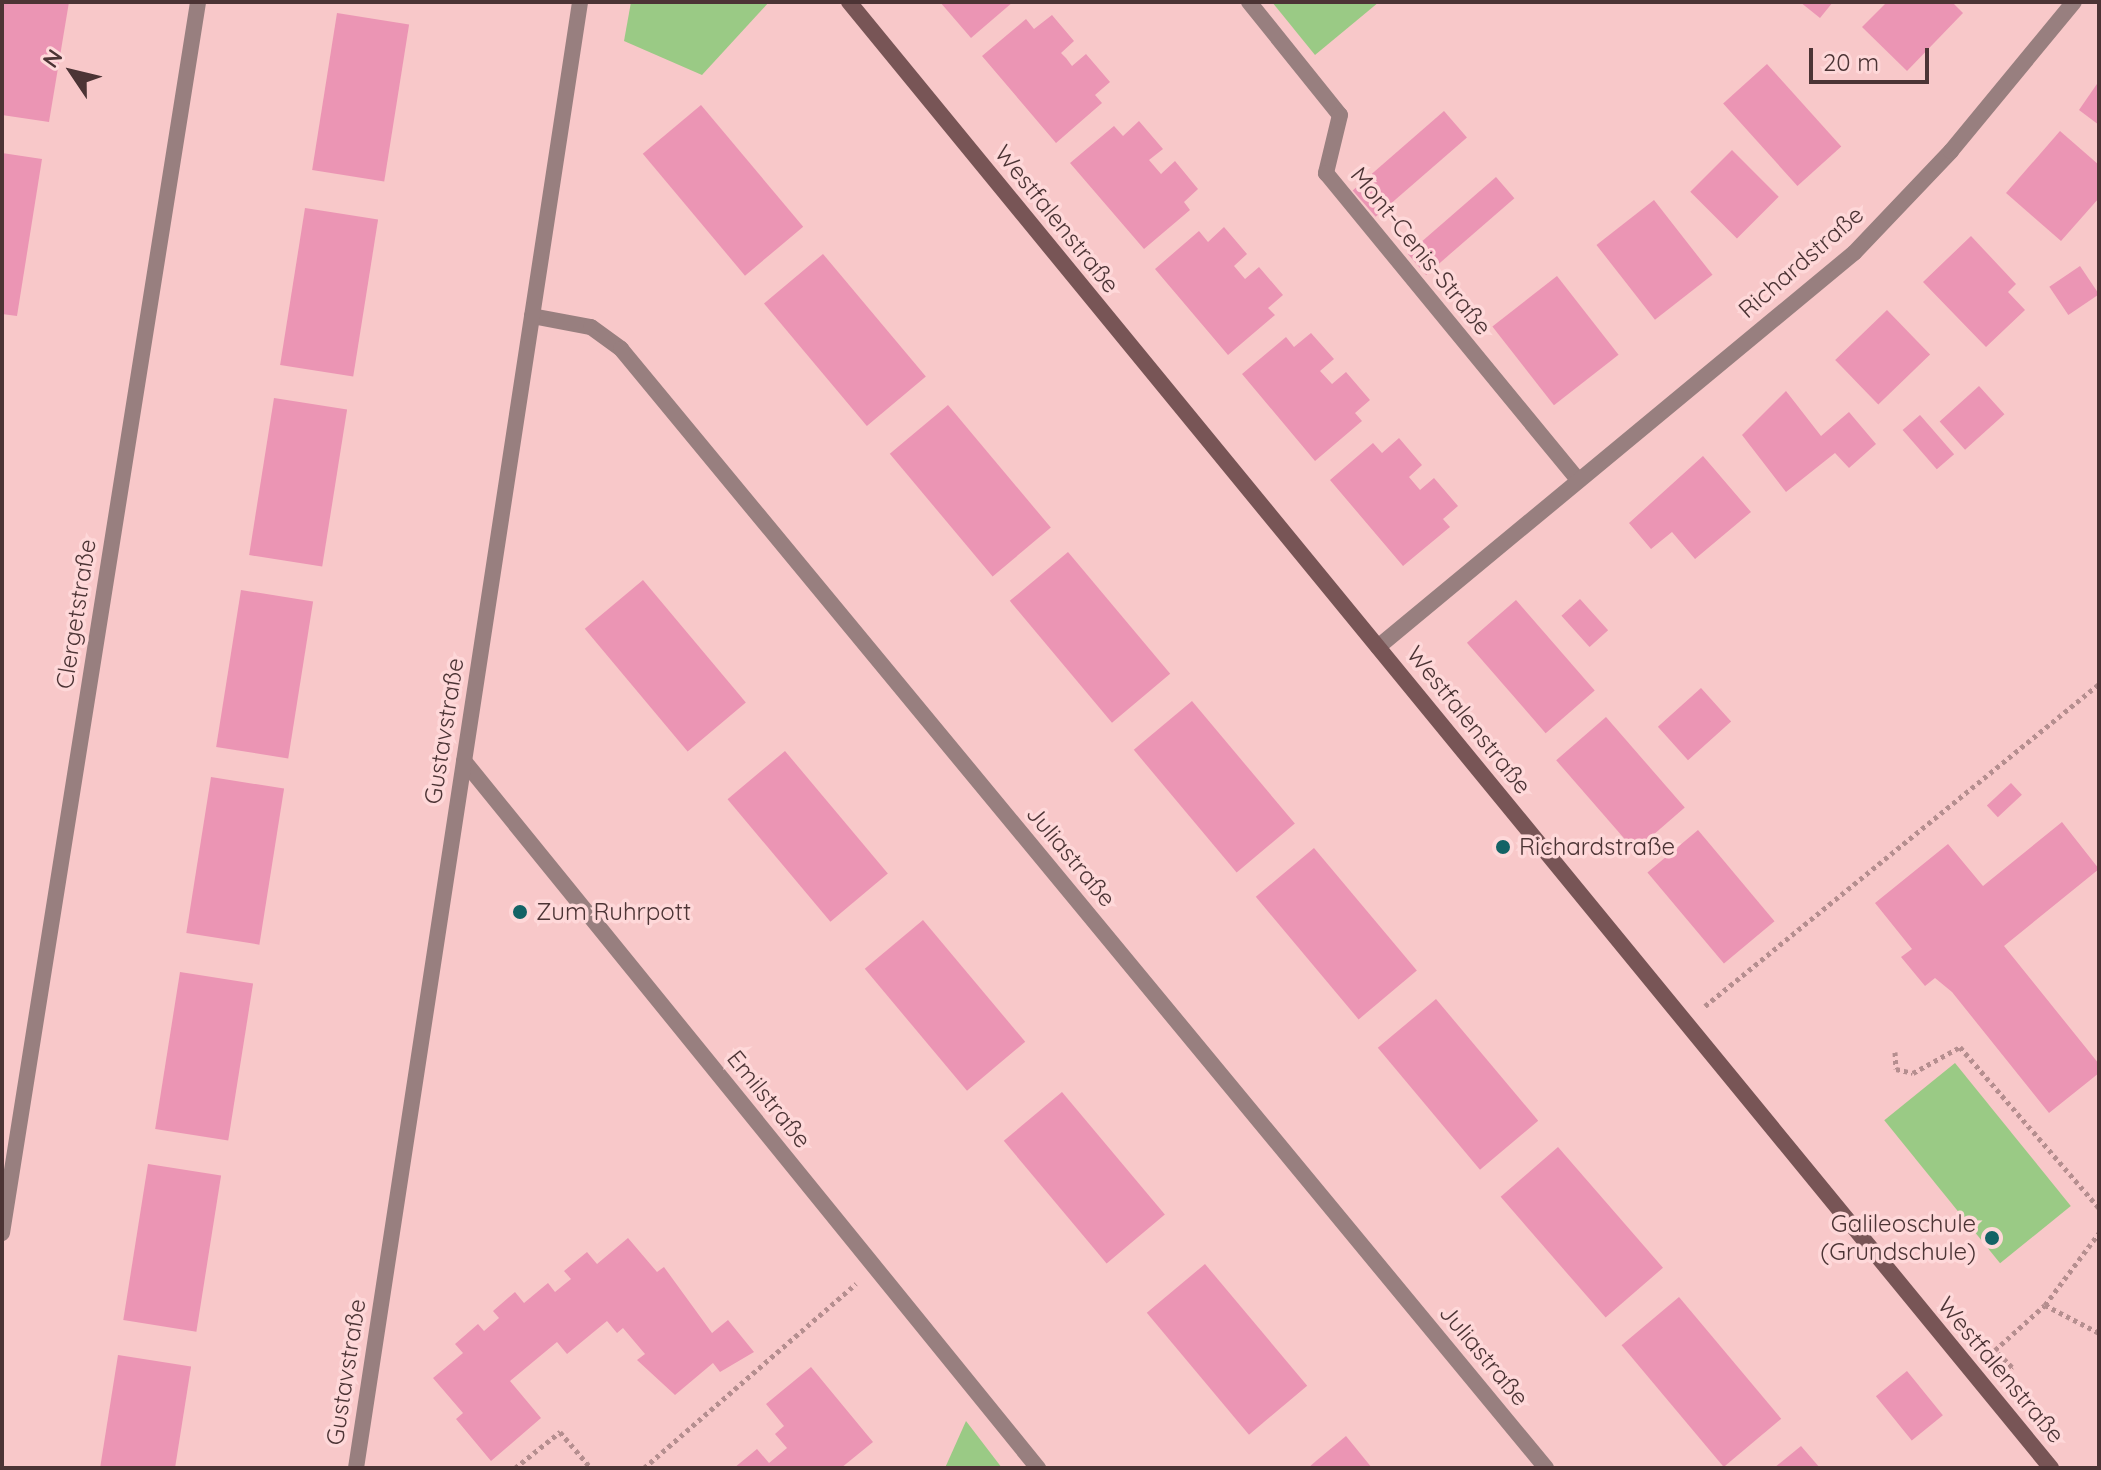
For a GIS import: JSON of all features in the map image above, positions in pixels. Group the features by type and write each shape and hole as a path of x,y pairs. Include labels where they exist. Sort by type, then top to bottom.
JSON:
{"street":[{"name":"Clergetstraße","path":"2,1233 198,2"},
{"name":"Gustavstraße","path":"356,1468 580,2"},
{"name":"Westfalenstraße","path":"849,2 1683,1024 2051,1468"},
{"name":"Mont-Cenis-Straße","path":"1249,2 1340,115 1326,173 1578,480"},
{"name":"Richardstraße","path":"1378,647 1854,253 1951,151 2066,5"},
{"name":"Juliastraße","path":"532,316 591,327 621,349 1546,1468"},
{"name":"Emilstraße","path":"464,761 1038,1468"}],"path":[{"path":"1683,1024 2099,684"},
{"path":"1895,1052 1896,1069 1913,1073 1960,1047 2099,1208"},
{"path":"1986,1388 2012,1367 1995,1350 2045,1305 2099,1233"},
{"path":"644,1468 875,1267"},
{"path":"2045,1305 2099,1333"},
{"path":"515,1468 560,1432 591,1468"}],"green space":[{"path":"631,2 769,2 702,75 624,41"},
{"path":"1272,2 1379,2 1315,55"},
{"path":"1955,1063 2071,1206 2000,1263 1884,1120"},
{"path":"966,1421 1002,1468 945,1468"}],"building":[{"path":"2,2 69,2 49,122 2,115"},
{"path":"940,2 1013,2 971,38"},
{"path":"1800,2 1833,2 1820,18"},
{"path":"1887,2 1952,2 1963,13 1907,71 1862,27"},
{"path":"337,13 409,24 384,181 312,170"},
{"path":"1052,15 1074,41 1061,53 1072,66 1086,54 1110,82 1095,95 1102,103 1056,143 982,56 1026,19 1034,29"},
{"path":"1767,64 1841,146 1797,186 1723,103"},
{"path":"2099,81 2099,125 2079,110"},
{"path":"701,105 803,227 745,276 643,154"},
{"path":"1444,111 1467,137 1376,217 1353,190"},
{"path":"1139,121 1163,149 1149,160 1161,174 1175,161 1198,189 1184,202 1190,210 1144,249 1070,163 1114,126 1123,136"},
{"path":"2060,131 2099,165 2099,198 2061,241 2006,193"},
{"path":"1732,150 1779,197 1737,238 1690,192"},
{"path":"2,153 42,159 17,316 2,314"},
{"path":"1496,177 1514,198 1426,275 1408,254"},
{"path":"1654,200 1712,275 1655,320 1596,245"},
{"path":"305,208 378,220 353,377 280,365"},
{"path":"1224,227 1247,254 1234,266 1245,279 1259,267 1283,295 1268,308 1275,315 1228,355 1155,269 1199,231 1208,242"},
{"path":"1971,236 2016,284 2008,292 2025,310 1986,347 1923,282"},
{"path":"823,254 926,377 867,426 764,303"},
{"path":"2080,266 2099,294 2068,315 2049,287"},
{"path":"1557,276 1619,355 1554,405 1492,326"},
{"path":"1887,310 1930,355 1878,405 1835,360"},
{"path":"1311,333 1334,359 1320,371 1332,384 1346,372 1370,400 1355,413 1362,421 1315,461 1242,374 1286,337 1294,347"},
{"path":"1979,386 2004,414 1965,450 1940,421"},
{"path":"1786,391 1821,436 1849,412 1876,444 1849,468 1835,453 1786,492 1742,435"},
{"path":"274,398 347,410 322,567 249,555"},
{"path":"948,405 1051,528 993,576 890,454"},
{"path":"1920,415 1954,454 1937,469 1903,430"},
{"path":"1399,438 1422,465 1409,477 1420,490 1434,478 1458,506 1443,519 1450,527 1403,566 1330,480 1373,443 1382,453"},
{"path":"1703,456 1751,512 1695,559 1672,532 1651,549 1629,523"},
{"path":"1068,552 1170,674 1112,723 1010,601"},
{"path":"643,580 746,703 688,751 585,629"},
{"path":"241,590 313,601 288,758 216,747"},
{"path":"1580,599 1608,630 1590,647 1561,616"},
{"path":"1516,600 1595,691 1546,733 1467,643"},
{"path":"1701,688 1731,721 1688,760 1658,727"},
{"path":"1192,701 1295,824 1237,872 1134,750"},
{"path":"1606,717 1685,808 1635,851 1556,760"},
{"path":"785,751 888,874 830,922 728,799"},
{"path":"211,777 284,789 259,945 186,933"},
{"path":"2011,783 2022,795 1998,817 1987,806"},
{"path":"2062,822 2099,869 2004,946 2099,1064 2099,1073 2049,1113 1952,992 1935,978 1925,986 1901,957 1912,949 1875,903 1948,844 1983,886"},
{"path":"1698,830 1774,921 1724,964 1647,872"},
{"path":"1314,848 1417,971 1359,1019 1256,897"},
{"path":"923,920 1025,1042 967,1091 865,969"},
{"path":"180,972 253,984 228,1141 155,1129"},
{"path":"1436,999 1538,1121 1480,1170 1378,1048"},
{"path":"1062,1092 1165,1215 1107,1263 1004,1141"},
{"path":"1558,1147 1663,1268 1606,1318 1501,1197"},
{"path":"148,1164 221,1176 196,1332 123,1320"},
{"path":"628,1238 657,1272 664,1267 712,1333 728,1320 754,1352 720,1372 713,1363 675,1395 637,1360 645,1354 623,1328 617,1333 607,1321 567,1354 557,1342 510,1381 541,1418 491,1461 456,1419 463,1413 433,1378 463,1353 455,1344 478,1324 484,1331 499,1318 493,1311 515,1292 524,1303 548,1283 555,1292 571,1279 564,1271 587,1252 597,1264"},
{"path":"1205,1264 1307,1386 1249,1435 1147,1313"},
{"path":"1679,1297 1781,1419 1724,1467 1622,1345"},
{"path":"118,1355 191,1367 175,1468 100,1468"},
{"path":"811,1367 873,1442 841,1468 734,1468 757,1449 769,1463 787,1448 775,1434 784,1426 766,1404"},
{"path":"1907,1371 1943,1415 1912,1440 1876,1396"},
{"path":"1346,1436 1372,1468 1308,1468 1316,1461"},
{"path":"1801,1446 1820,1468 1774,1468"}],"place":[{"name":"Richardstraße","path":"1503,847"},
{"name":"Zum Ruhrpott","path":"520,912"},
{"name":"Galileoschule (Grundschule)","path":"1992,1238"}]}
